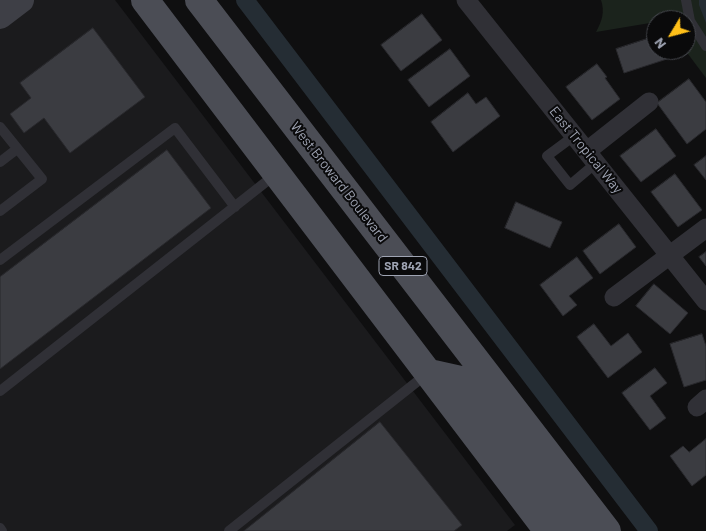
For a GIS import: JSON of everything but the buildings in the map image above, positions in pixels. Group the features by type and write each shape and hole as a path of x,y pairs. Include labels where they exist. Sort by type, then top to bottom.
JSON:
{"main road":[{"name":"SR 842","path":"146,0 548,531"},
{"name":"West Broward Boulevard","path":"200,0 607,531"},
{"path":"429,372 465,381 578,531"}],"street":[{"path":"0,16 21,0"},
{"name":"East Tropical Way","path":"466,0 706,300"},
{"path":"592,157 648,102"},
{"path":"614,297 706,228"}],"lane":[{"path":"686,0 690,21 706,46"},
{"path":"0,127 42,178 0,211"},
{"path":"0,260 175,128 235,207"},
{"path":"574,136 547,156 570,185 592,157"},
{"path":"0,162 17,149"},
{"path":"0,392 277,174"},
{"path":"229,531 429,372"}],"shaded area":[{"path":"0,0 115,0 515,525 507,531 0,531"},
{"path":"601,0 706,0 706,78 692,60 696,60 696,10 646,10 646,24 596,32 603,9"},
{"path":"699,0 706,0 706,23 699,5"}],"waterway":[{"path":"245,0 649,531"}]}
